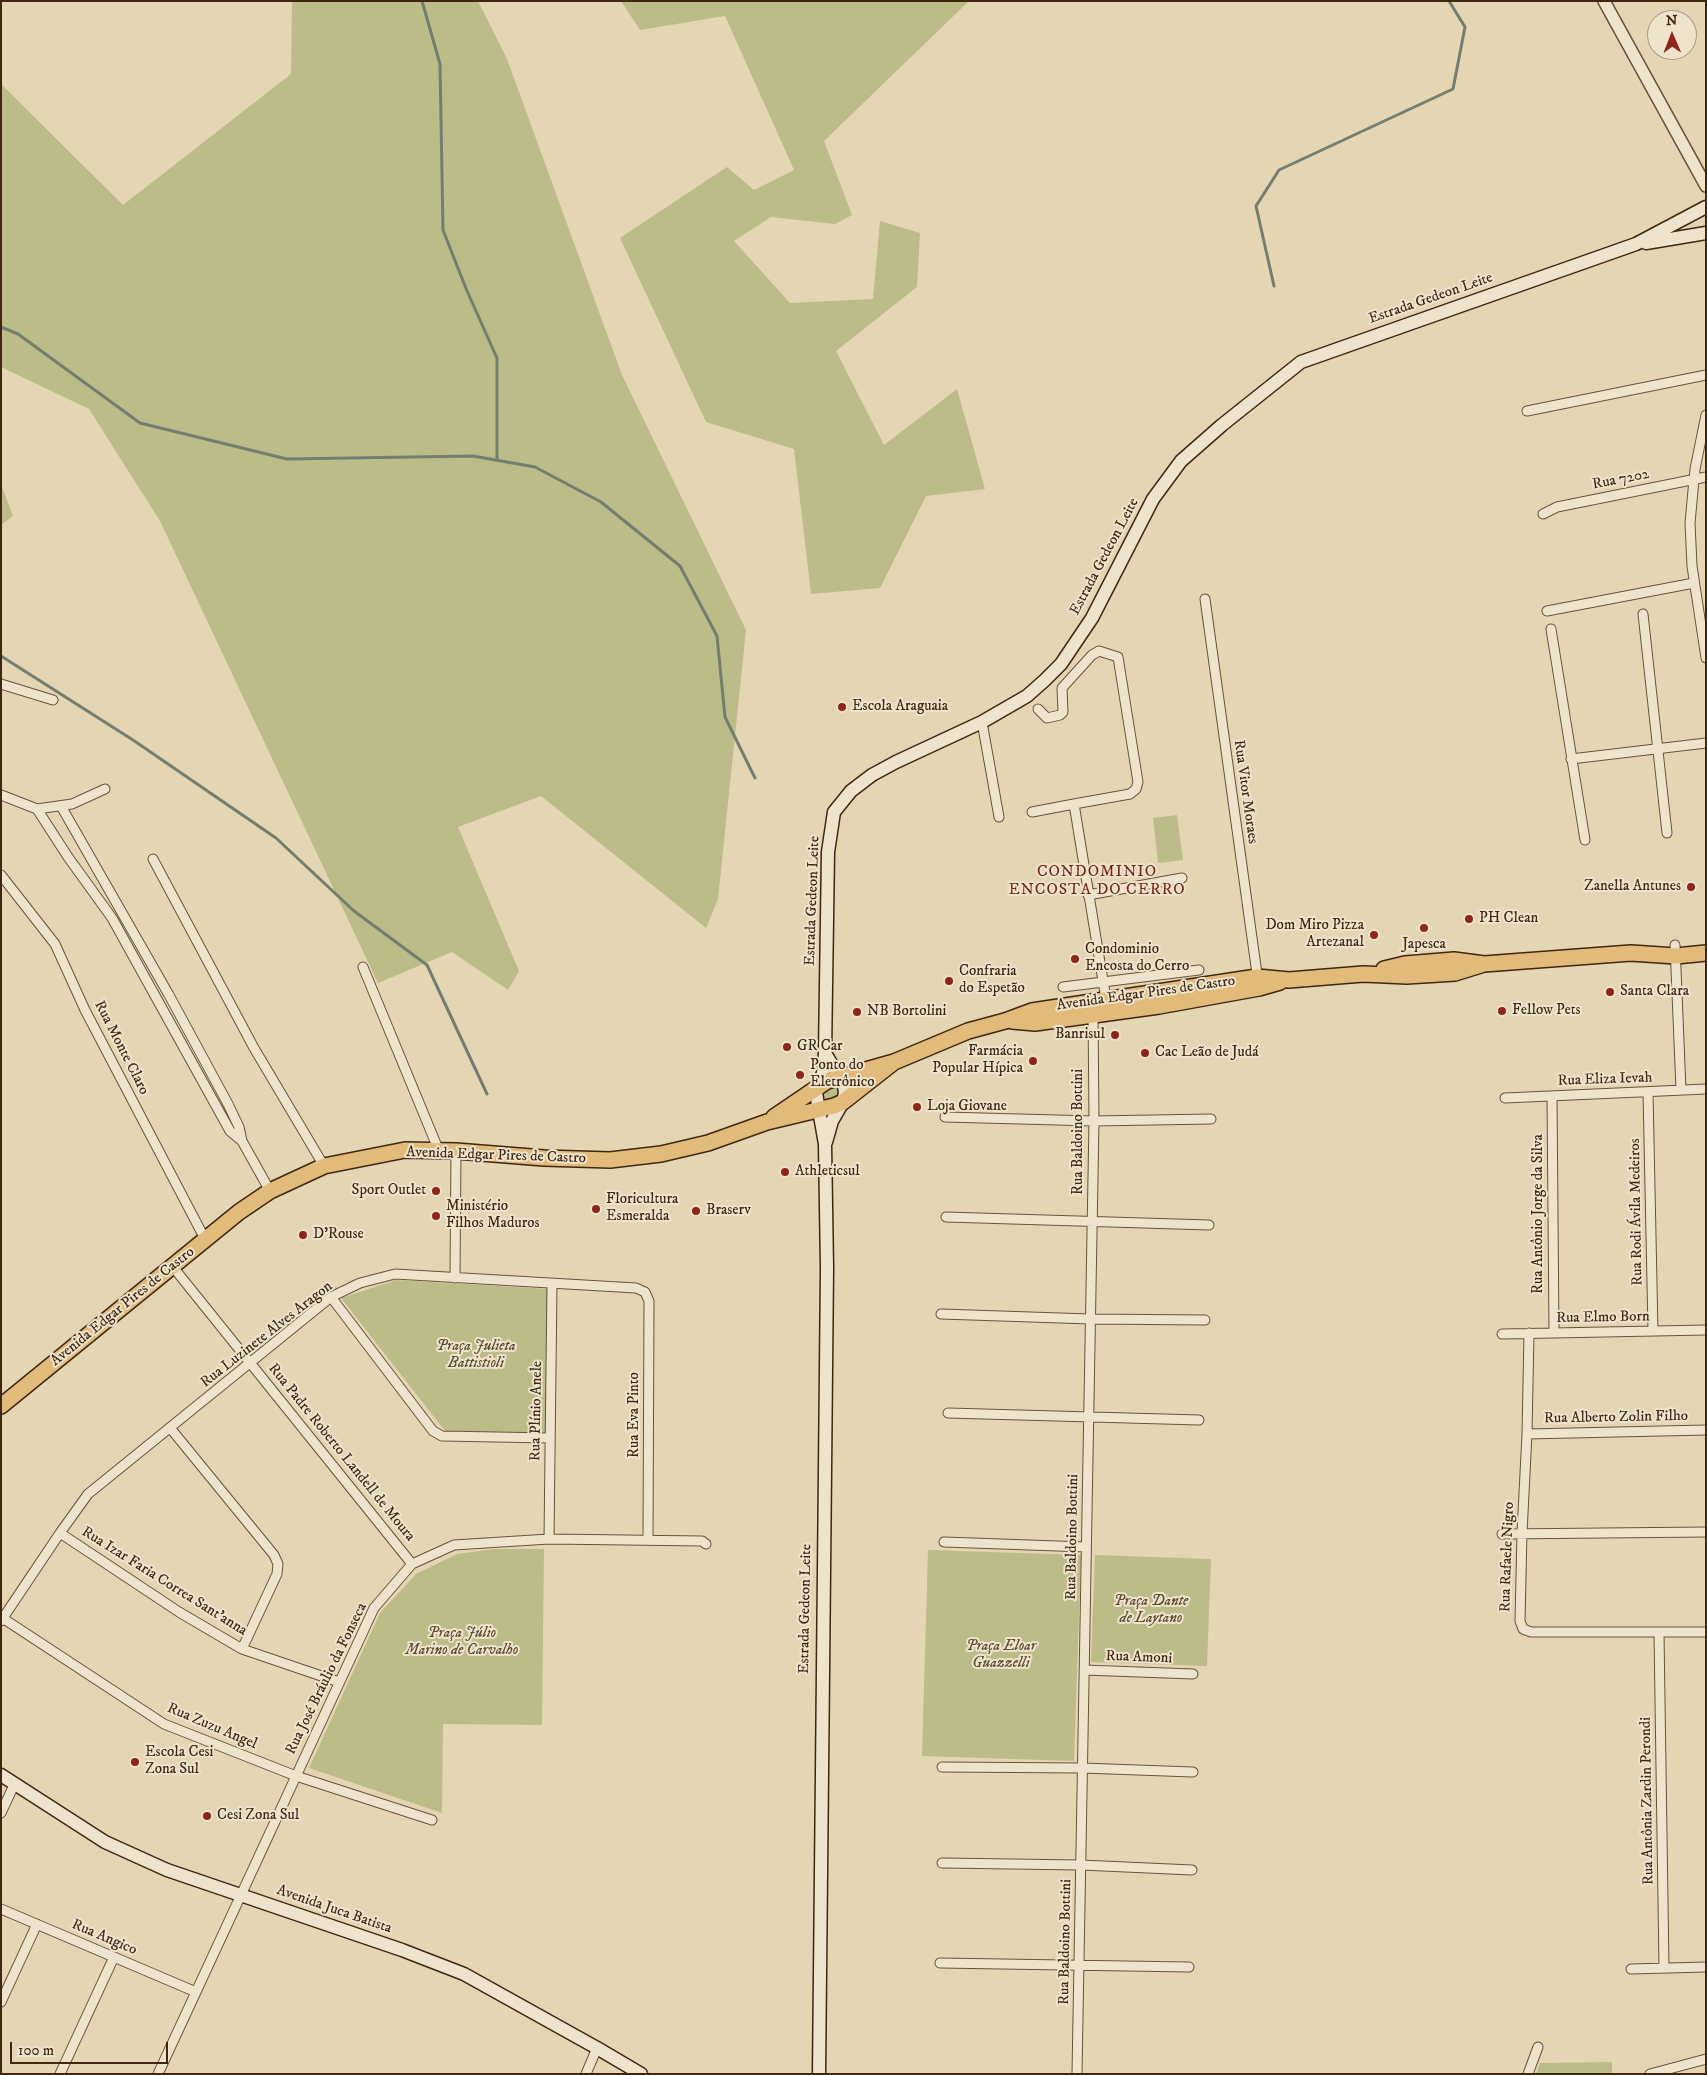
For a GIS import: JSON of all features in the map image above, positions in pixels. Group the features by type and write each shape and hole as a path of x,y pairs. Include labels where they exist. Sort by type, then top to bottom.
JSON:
{"main road":[{"path":"1702,209 1698,222 1706,233"},
{"name":"Estrada Gedeon Leite","path":"819,2074 827,1268 825,1144 820,1110 816,1102 818,1086 823,1073 825,1053 828,852 834,812 851,791 872,775 982,722 1027,696 1061,664 1092,618 1154,499 1181,461 1300,362 1636,244 1702,209"},
{"name":"Estrada Gedeon Leite","path":"1636,244 1706,233"},
{"name":"Avenida Edgar Pires de Castro","path":"767,1122 818,1086 839,1077 894,1062 968,1030 1005,1021 1035,1022 1097,1005 1159,1006 1258,983 1406,970 1455,973 1484,964 1675,950 1706,943"},
{"name":"Avenida Edgar Pires de Castro","path":"1675,950 1706,953"},
{"path":"825,1053 844,1085 843,1102"},
{"name":"Avenida Edgar Pires de Castro","path":"1,1406 240,1212 270,1191 324,1166 405,1150 610,1160 661,1154 708,1143 767,1122 820,1110 843,1102 894,1062"},
{"name":"Estrada Gedeon Leite","path":"825,1144 832,1121 843,1102"},
{"name":"Avenida Juca Batista","path":"1,1775 105,1842 167,1870 402,1950 464,1974 641,2074"},
{"name":"Avenida Juca Batista","path":"1,1780 14,1785"}],"street":[{"path":"1604,1 1706,186"},
{"path":"1527,411 1706,375"},
{"path":"1706,415 1694,480 1690,523 1694,583 1706,658"},
{"name":"Rua 7202","path":"1543,514 1557,507 1706,477"},
{"path":"1547,611 1694,583"},
{"name":"Rua Vitor Moraes","path":"1205,599 1258,983"},
{"path":"1642,614 1667,832"},
{"path":"1551,629 1585,840"},
{"path":"1032,812 1130,794 1136,789 1138,782 1118,657 1099,651 1092,655 1062,688 1064,712 1060,715 1048,718 1038,709"},
{"path":"1,684 53,700"},
{"path":"982,722 999,817"},
{"path":"1572,759 1706,743"},
{"path":"1,795 37,809 72,804 105,789"},
{"name":"Rua Baldoino Bottini","path":"1074,804 1103,981 1097,1005 1094,1120 1077,2074"},
{"path":"61,806 169,995 228,1104 239,1127 242,1141 270,1191"},
{"path":"37,809 68,857 112,918 230,1131 242,1141"},
{"path":"153,859 254,1048 324,1166"},
{"name":"Rua Monte Claro","path":"1,875 55,944 86,1010 206,1241"},
{"path":"1088,895 1182,878"},
{"path":"1675,950 1681,1090"},
{"path":"362,966 439,1151"},
{"path":"1063,987 1199,970"},
{"path":"157,1001 169,995"},
{"name":"Rua Eliza Ievah","path":"1505,1098 1706,1089"},
{"name":"Rua Rodi Ávila Medeiros","path":"1648,1092 1653,1331"},
{"name":"Rua Antônio Jorge da Silva","path":"1552,1096 1554,1333"},
{"path":"945,1117 1094,1120 1211,1119"},
{"path":"455,1278 456,1151"},
{"path":"946,1217 1209,1225"},
{"name":"Rua Padre Roberto Landell de Moura","path":"173,1267 412,1564"},
{"name":"Rua Luzinete Alves Aragon","path":"2,1618 88,1494 331,1297 360,1283 395,1274 636,1288 645,1292"},
{"name":"Rua Plínio Anele","path":"549,1540 552,1284"},
{"name":"Rua Eva Pinto","path":"645,1292 649,1302 648,1539"},
{"path":"331,1297 433,1431 442,1436 550,1438"},
{"path":"941,1314 1090,1319 1204,1320"},
{"name":"Rua Elmo Born","path":"1502,1334 1706,1330"},
{"name":"Rua Rafaele Nigro","path":"1530,1333 1522,1534 1520,1621 1523,1629 1531,1632 1706,1632"},
{"path":"948,1413 1198,1420"},
{"path":"171,1428 274,1555 278,1564 277,1574 242,1649"},
{"name":"Rua Alberto Zolin Filho","path":"1527,1434 1706,1430"},
{"path":"1502,1534 1706,1532"},
{"name":"Rua Izar Faria Correa Sant'anna","path":"60,1533 179,1612 242,1649 339,1682"},
{"name":"Rua José Bráulio da Fonseca","path":"158,2074 374,1608 412,1564 454,1545 549,1540 648,1539 702,1541 706,1544"},
{"path":"944,1542 1086,1547"},
{"name":"Rua Zuzu Angel","path":"2,1618 164,1724 296,1776 432,1820"},
{"name":"Rua Antônia Zardin Perondi","path":"1659,1633 1664,1968"},
{"name":"Rua Amoni","path":"1084,1670 1193,1674"},
{"path":"942,1767 1082,1768 1193,1772"},
{"path":"1,1813 14,1785"},
{"path":"942,1863 1081,1865 1192,1870"},
{"name":"Rua Angico","path":"1,1908 196,1992"},
{"path":"1,2002 37,1924"},
{"path":"60,2074 114,1957"},
{"path":"940,1963 1189,1967"},
{"path":"1632,1969 1706,1967"},
{"path":"1528,2074 1538,2047"},
{"path":"586,2074 597,2048"},
{"path":"1650,2074 1706,2059"}],"green space":[{"path":"292,1 478,1 507,59 622,375 746,630 718,899 706,928 541,796 458,827 519,971 508,990 452,952 378,983 160,521 89,409 1,367 1,84 123,205 291,74"},
{"path":"621,1 969,1 824,141 852,215 835,224 771,217 734,241 790,303 873,299 880,221 920,233 917,287 836,351 884,445 957,389 985,489 926,496 880,588 811,594 794,449 706,422 620,238 727,167 754,190 794,170 725,16 640,30"},
{"path":"1,484 13,516 1,525"},
{"path":"1177,815 1183,860 1158,863 1153,818"},
{"path":"835,1084 840,1088 841,1096 826,1101 822,1093"},
{"name":"Praça Julieta Battistioli","path":"396,1280 548,1289 545,1433 445,1431 341,1298"},
{"name":"Praça Júlio Marino de Carvalho","path":"494,1549 544,1549 542,1725 443,1724 442,1813 309,1768 380,1613 416,1574 457,1554"},
{"name":"Praça Eloar Guazzelli","path":"928,1550 1081,1555 1074,1761 922,1756"},
{"name":"Praça Dante de Laytano","path":"1095,1555 1211,1559 1207,1666 1091,1662"},
{"path":"1612,2062 1612,2074 1536,2074 1540,2063"}],"waterway":[{"path":"422,1 440,64 443,230 467,291 497,358 497,460"},
{"path":"1274,286 1256,206 1279,170 1453,89 1465,27 1449,1"},
{"path":"1,327 18,334 140,423 287,459 473,456 535,467 601,502 680,566 717,636 725,717 755,778"},
{"path":"1,656 133,740 276,838 354,911 427,965 487,1094"}],"place":[{"name":"Escola Araguaia","path":"842,707"},
{"name":"Zanella Antunes","path":"1691,887"},
{"name":"PH Clean","path":"1469,919"},
{"name":"Japesca","path":"1424,928"},
{"name":"Dom Miro Pizza Artezanal","path":"1374,935"},
{"name":"Condominio Encosta do Cerro","path":"1075,959"},
{"name":"Confraria do Espetão","path":"949,981"},
{"name":"Santa Clara","path":"1610,992"},
{"name":"Fellow Pets","path":"1502,1011"},
{"name":"NB Bortolini","path":"857,1012"},
{"name":"Banrisul","path":"1115,1035"},
{"name":"GR Car","path":"787,1047"},
{"name":"Cac Leão de Judá","path":"1145,1053"},
{"name":"Farmácia Popular Hípica","path":"1033,1061"},
{"name":"Ponto do Eletrônico","path":"800,1075"},
{"name":"Loja Giovane","path":"917,1107"},
{"name":"Athleticsul","path":"785,1172"},
{"name":"Sport Outlet","path":"436,1191"},
{"name":"Floricultura Esmeralda","path":"596,1209"},
{"name":"Braserv","path":"696,1211"},
{"name":"Ministério Filhos Maduros","path":"436,1216"},
{"name":"D'Rouse","path":"303,1235"},
{"name":"Escola Cesi Zona Sul","path":"135,1762"},
{"name":"Cesi Zona Sul","path":"207,1816"}],"district":[{"name":"CONDOMINIO ENCOSTA DO CERRO","path":"1097,882"}]}
